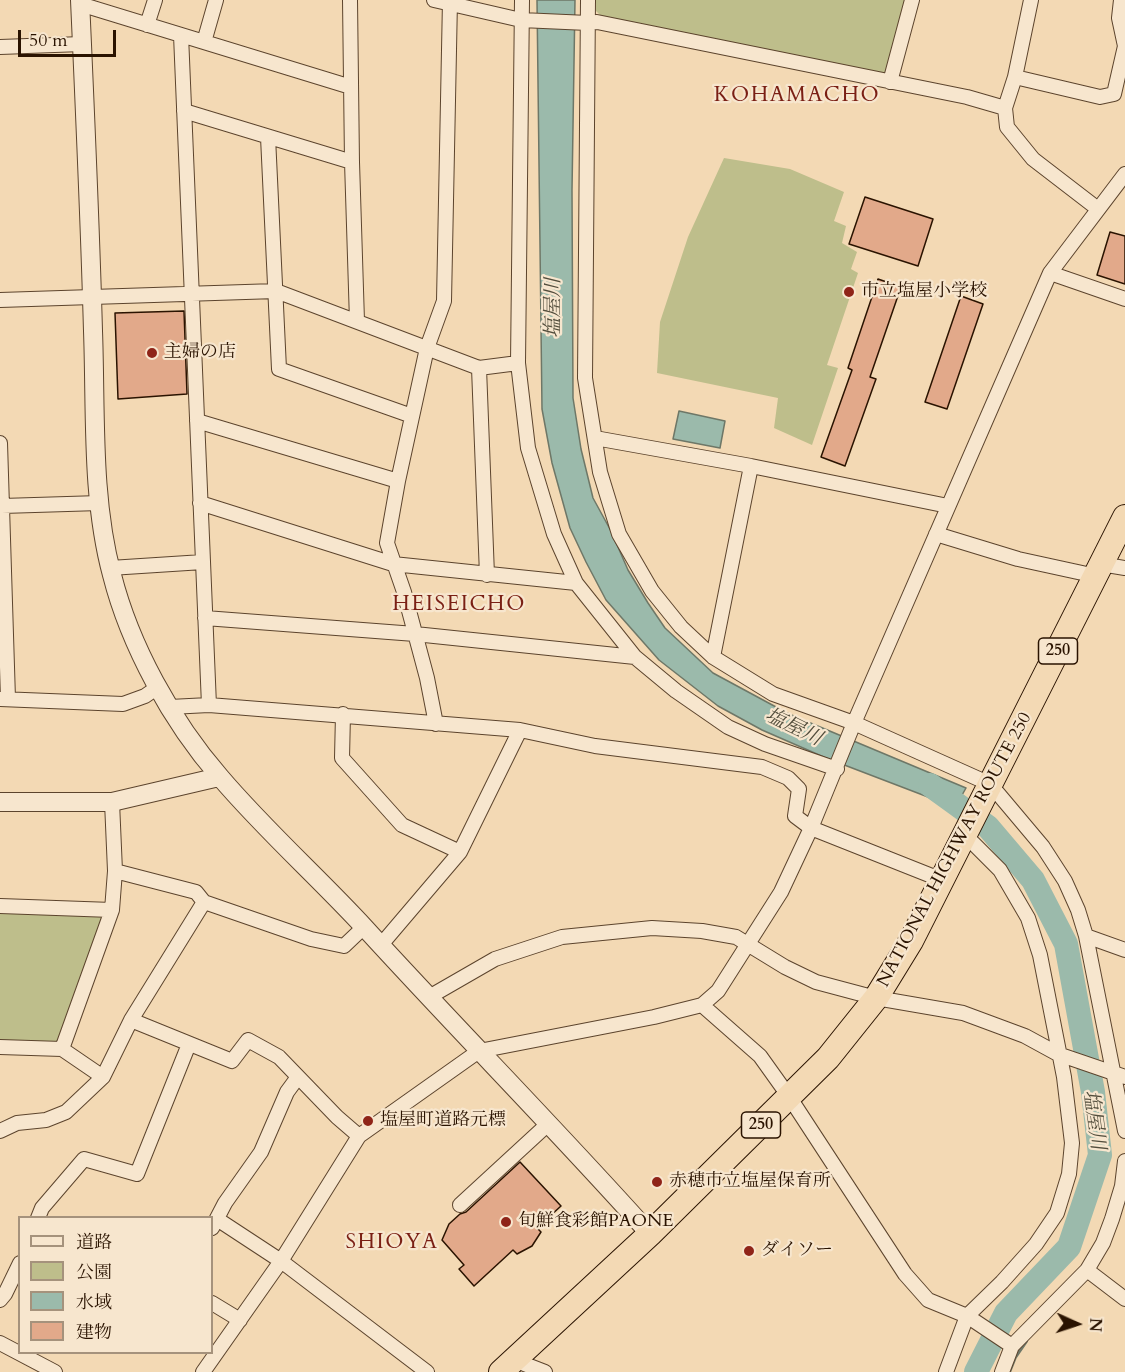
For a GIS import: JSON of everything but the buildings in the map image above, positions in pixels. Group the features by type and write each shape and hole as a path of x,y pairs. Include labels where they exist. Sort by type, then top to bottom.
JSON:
{"highway":[{"name":"NATIONAL HIGHWAY ROUTE 250","path":"508,1366 650,1234 790,1098 828,1058 876,998 911,941 990,784 1107,569 1125,517"}],"street":[{"path":"147,25 155,0"},
{"path":"204,42 216,0"},
{"path":"350,0 357,321"},
{"path":"434,0 521,20 597,22 967,97 1005,108"},
{"path":"522,0 518,363 528,448 554,534 576,583 635,657 676,691 728,727 765,744 837,769"},
{"path":"588,0 585,378 600,472 619,534 652,591 681,627 713,657 773,694 854,723 990,784 1043,847 1065,881 1078,910 1119,1075 1125,1131"},
{"path":"890,82 912,0"},
{"path":"1031,0 1015,77 1005,108 1007,127 1033,159 1098,208"},
{"path":"1015,77 1100,97 1114,94 1125,46 1119,18 1121,0"},
{"path":"351,87 147,25 80,2 97,471 103,534 110,568 127,622 158,687 219,777 364,927 650,1234"},
{"path":"436,724 427,678 404,592 387,543 427,348 444,301 450,2"},
{"path":"181,35 209,705"},
{"path":"0,47 82,44"},
{"path":"184,111 352,162"},
{"path":"268,137 279,369 412,416"},
{"path":"203,1372 281,1262 359,1136 479,1051 654,1017 702,1005 718,991 781,892 812,828 854,723 1050,273 1125,174"},
{"path":"1050,273 1125,299"},
{"path":"0,300 276,291 479,368 518,363"},
{"path":"479,368 487,574"},
{"path":"197,421 398,481"},
{"path":"595,438 751,466 948,506"},
{"path":"0,443 4,699 123,704 145,696 158,687"},
{"path":"713,657 751,466"},
{"path":"2,506 100,503"},
{"path":"200,503 393,564 576,583"},
{"path":"936,534 1018,559 1107,569"},
{"path":"110,568 203,562"},
{"path":"205,618 415,634 635,657"},
{"path":"170,707 209,705 520,730 595,746 762,767 788,778 799,789 795,816 812,828 942,880"},
{"path":"343,714 342,758 402,825 460,852"},
{"path":"381,946 460,852 520,730"},
{"path":"0,802 112,802 219,777"},
{"path":"62,1049 112,910 115,871 112,802"},
{"path":"945,1372 967,1316 1036,1244 1057,1213 1069,1174 1072,1143 1069,1106 1040,955 1029,918 1000,870 965,835"},
{"path":"115,871 196,892 204,902 311,939 344,946 364,927"},
{"path":"0,1131 17,1123 46,1120 66,1112 103,1077 131,1020 204,902"},
{"path":"0,906 112,910"},
{"path":"429,996 495,959 562,937 652,928 720,933 748,944 784,967 816,982 876,998 963,1013 1025,1036 1058,1054 1119,1075"},
{"path":"1086,936 1125,950"},
{"path":"702,1005 760,1056 905,1274 928,1299 967,1316 1012,1346"},
{"path":"131,1020 232,1061 248,1040 279,1057 337,1117 359,1136"},
{"path":"39,1216 42,1208 84,1159 137,1174 189,1044"},
{"path":"0,1047 62,1049 103,1077"},
{"path":"298,1077 286,1092 261,1152 214,1223 281,1262 428,1372"},
{"path":"460,1205 548,1124"},
{"path":"1002,1372 1012,1346 1087,1270 1102,1242 1123,1187 1125,1161"},
{"path":"6,1294 18,1267"},
{"path":"1087,1270 1125,1299"},
{"path":"213,1304 240,1320"},
{"path":"0,1343 18,1352"},
{"path":"21,1354 55,1372"},
{"path":"508,1366 545,1372"}],"green space":[{"path":"596,0 907,0 886,74 878,77 604,19 596,11"},
{"path":"724,158 790,169 844,192 834,221 846,226 842,243 857,252 851,269 858,273 827,365 838,368 812,445 774,428 778,398 657,373 660,322 688,237"},
{"path":"0,912 100,915 104,922 61,1040 54,1044 0,1043"}],"water":[{"path":"537,0 575,0 572,190 573,398 581,449 593,498 628,570 665,628 713,673 789,714 966,788 952,813 928,797 826,758 762,730 718,706 659,660 606,600 586,562 570,528 552,463 542,409"},
{"path":"679,411 725,421 720,448 673,439"}],"waterway":[{"name":"塩屋川","path":"930,785 988,827 1033,880 1066,944 1093,1092 1100,1155 1069,1247 1006,1313 976,1372"},
{"path":"1009,1372 1015,1357 1026,1341"}],"place":[{"name":"市立塩屋小学校","path":"849,292"},
{"name":"主婦の店","path":"152,353"},
{"name":"塩屋町道路元標","path":"368,1121"},
{"name":"赤穂市立塩屋保育所","path":"657,1182"},
{"name":"旬鮮食彩館PAONE","path":"506,1222"},
{"name":"ダイソー","path":"749,1251"}],"district":[{"name":"KOHAMACHO","path":"797,96"},
{"name":"HEISEICHO","path":"459,605"},
{"name":"SHIOYA","path":"392,1243"}]}
